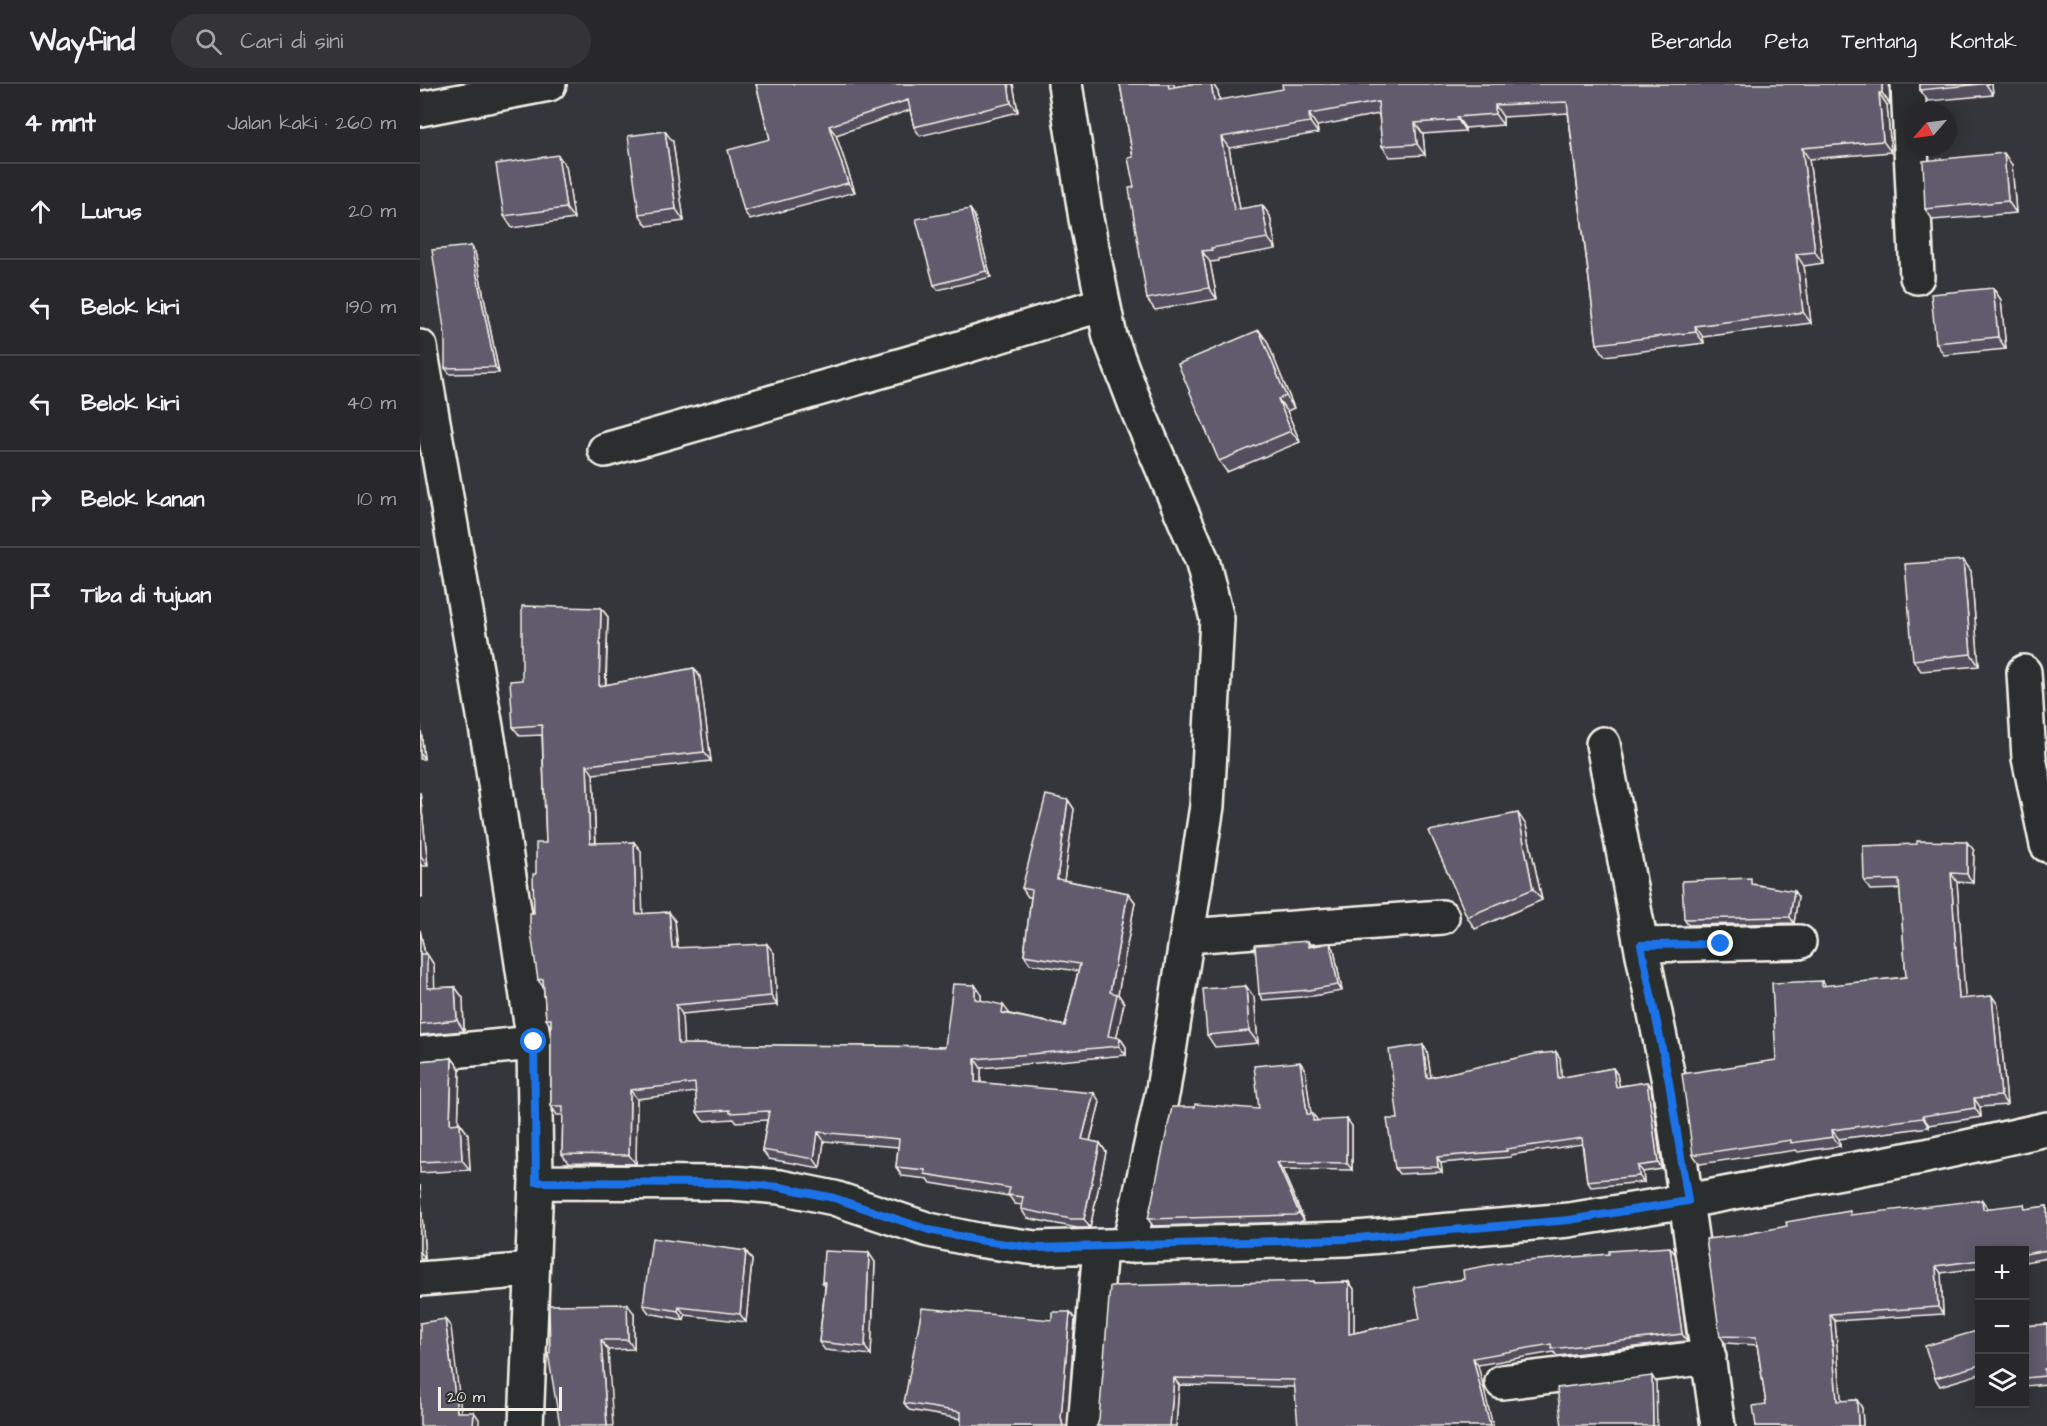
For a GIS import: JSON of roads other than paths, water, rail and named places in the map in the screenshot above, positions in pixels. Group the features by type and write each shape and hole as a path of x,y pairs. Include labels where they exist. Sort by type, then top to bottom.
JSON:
{"street":[{"path":"420,109 549,84"},
{"path":"1065,84 1086,219 1110,337 1138,411 1202,560 1217,619 1207,806 1163,1090 1115,1246 1085,1426"},
{"path":"1908,84 1917,277"},
{"path":"604,450 937,356 1103,304"},
{"path":"420,347 490,750 534,1042 536,1182 526,1426"},
{"path":"2024,672 2029,758 2047,844"},
{"path":"1603,744 1669,1082 1688,1201 1718,1426"},
{"path":"1188,936 1442,917"},
{"path":"1641,945 1799,942"},
{"path":"420,1054 534,1042"},
{"path":"536,1182 730,1183 780,1187 834,1198 929,1230 977,1240 1036,1248 1356,1238 1569,1220 1688,1201 1926,1156 2047,1129"},
{"path":"420,1279 532,1270"},
{"path":"1502,1382 1709,1357"}]}
